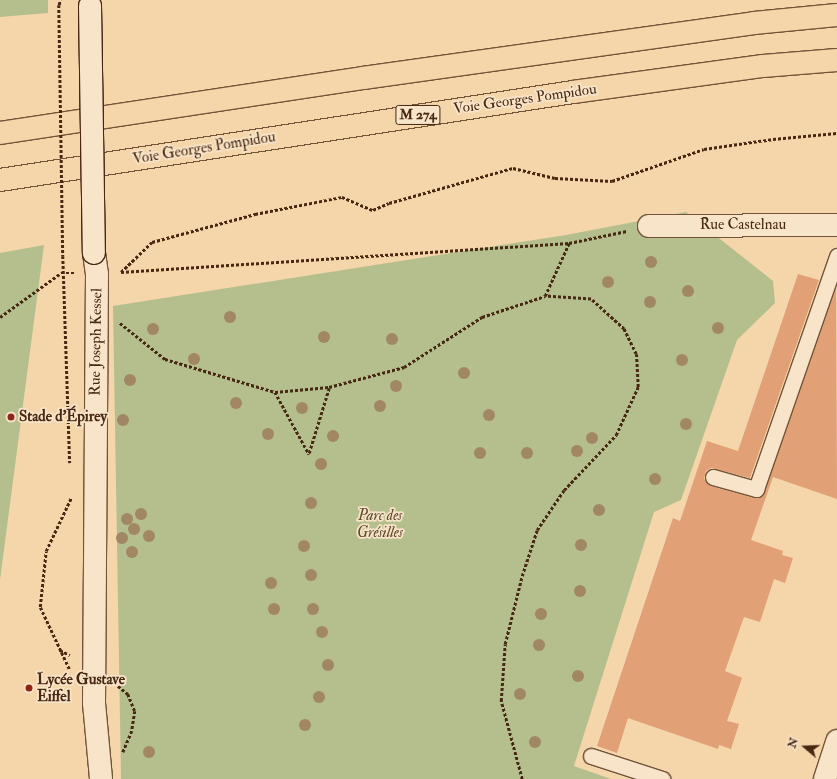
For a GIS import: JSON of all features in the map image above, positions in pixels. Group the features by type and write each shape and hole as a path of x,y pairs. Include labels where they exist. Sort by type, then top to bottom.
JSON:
{"highway":[{"path":"0,133 379,75 754,23 837,15"},
{"name":"Voie Georges Pompidou","path":"0,180 573,92 763,66 837,60"}],"street":[{"name":"Rue Joseph Kessel","path":"90,3 94,252 97,274 95,303 94,704 102,779"},
{"name":"Rue Castelnau","path":"650,226 837,225"},
{"path":"825,779 837,741"}],"lane":[{"path":"713,477 756,489 837,256"},
{"path":"591,756 662,779"}],"path":[{"path":"60,0 61,272 70,465"},
{"path":"121,272 152,242 255,214 335,198 342,197 373,210 389,203 513,168 555,178 612,181 704,149 773,139 837,133"},
{"path":"0,317 61,272 97,274 569,243 650,226"},
{"path":"545,296 569,243"},
{"path":"95,303 164,359 275,392 329,387 404,367 482,316 545,296 591,299 624,329 636,354 638,387 616,435 564,490 537,530 522,576 505,644 501,701 522,779"},
{"path":"275,392 309,454 329,387"},
{"path":"60,650 40,607 46,551 72,495"}],"green space":[{"path":"0,0 48,0 48,13 0,17"},
{"name":"Parc des Grésilles","path":"686,212 773,281 775,303 737,340 681,500 654,512 574,766 611,779 121,779 113,306 566,235"},
{"name":"Stade d'Épirey","path":"44,245 0,580 0,253"}],"building":[{"path":"798,274 819,280 750,478 711,468 706,471 704,479 711,486 754,498 762,495 836,286 837,499 773,477 751,540 783,551 782,555 793,558 785,583 774,579 760,622 744,617 725,671 742,678 727,721 739,724 731,749 719,745 718,749 628,718 617,753 597,746 673,518 680,521 707,441 738,451"}],"place":[{"name":"Stade d'Épirey","path":"11,417"},
{"name":"Lycée Gustave Eiffel","path":"29,688"}]}
